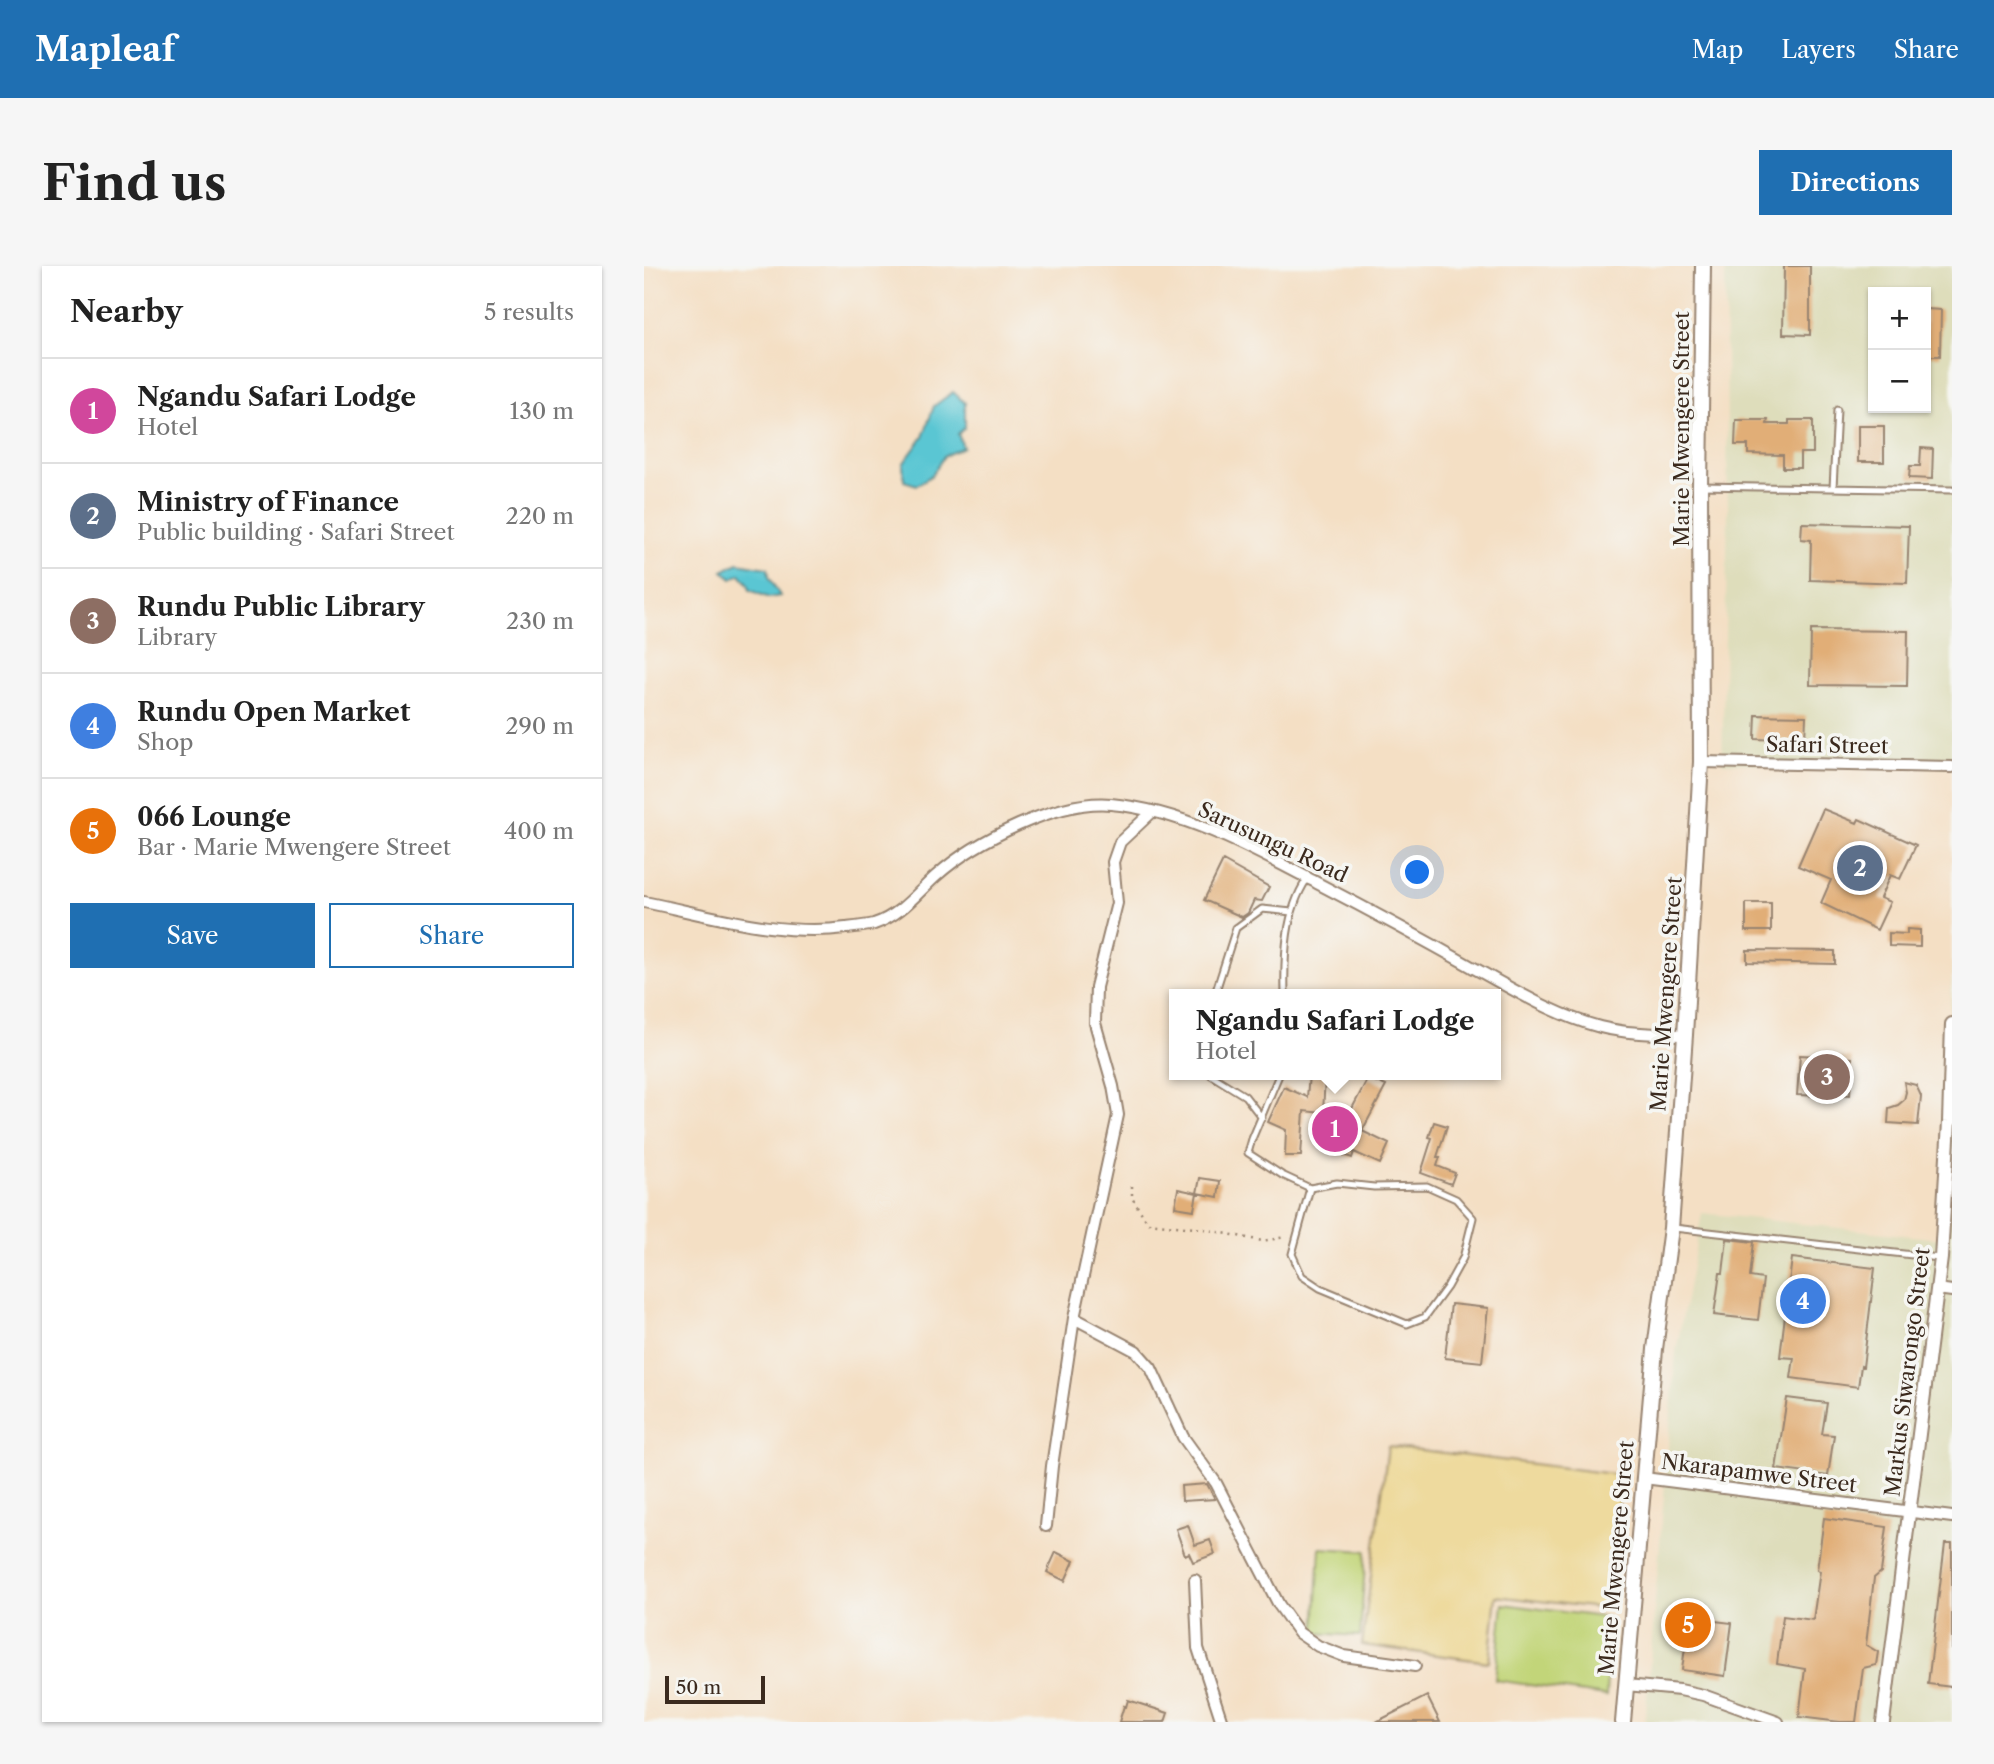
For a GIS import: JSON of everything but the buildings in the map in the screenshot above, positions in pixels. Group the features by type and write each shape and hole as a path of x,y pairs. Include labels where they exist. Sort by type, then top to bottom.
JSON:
{"main road":[{"name":"Marie Mwengere Street","path":"1623,1722 1655,1349 1671,1228 1701,762 1700,486 1703,266"}],"street":[{"name":"Safari Street","path":"1701,762 1952,767"},
{"name":"Sarusungu Road","path":"644,902 794,930 829,930 872,925 889,918 904,907 965,853 1010,830 1042,816 1079,805 1110,804 1200,825 1308,878 1512,989 1570,1017 1601,1027 1685,1035"},
{"path":"1046,1526 1074,1318 1118,1115 1113,1086 1095,1023 1096,987 1117,903 1113,862 1120,842 1152,812"},
{"name":"Markus Siwarongo Street","path":"1882,1722 1941,1258 1950,1122 1952,1024"},
{"path":"1937,1289 1952,1290"},
{"path":"1074,1318 1136,1351 1151,1368 1182,1437 1216,1483 1279,1605 1299,1633 1318,1646 1344,1656 1415,1666"},
{"name":"Nkarapamwe Street","path":"1644,1478 1952,1517"},
{"path":"1195,1580 1198,1648 1222,1722"},
{"path":"1626,1685 1703,1695 1778,1722"}],"lane":[{"path":"1833,488 1837,410"},
{"path":"1700,486 1952,490"},
{"path":"1285,989 1289,922 1300,890 1308,878"},
{"path":"1217,989 1236,928 1262,909 1292,912"},
{"path":"1219,1080 1245,1096 1262,1118"},
{"path":"1277,1080 1248,1153 1282,1175 1310,1188 1337,1183 1374,1187 1427,1186 1456,1199 1473,1218 1463,1258 1447,1287 1425,1317 1407,1324 1320,1288 1302,1276 1292,1254 1310,1188"},
{"path":"1671,1228 1941,1258"}],"path":[{"path":"1132,1186 1132,1198 1148,1223 1203,1229 1262,1241 1296,1235"}],"shaded area":[{"path":"1725,266 1952,266 1952,767 1722,763 1728,515"},
{"path":"1952,950 1952,1722 1645,1722 1676,1352 1702,1213 1940,1239 1947,1122"}],"green space":[{"path":"1320,1548 1366,1551 1360,1636 1315,1633"},
{"path":"1503,1604 1610,1618 1606,1696 1495,1680"}],"sand":[{"path":"1388,1446 1622,1475 1608,1609 1496,1596 1489,1662 1362,1645"}],"water":[{"path":"953,392 965,403 965,427 958,434 963,447 944,456 932,475 917,485 904,481 903,464 923,437 934,406"},
{"path":"738,563 768,568 769,577 780,596 769,598 750,590 740,574 732,579 723,571"}],"place":[{"name":"Ministry of Finance","path":"1860,868"},
{"name":"Rundu Public Library","path":"1827,1077"},
{"name":"Ngandu Safari Lodge","path":"1335,1129"},
{"name":"Rundu Open Market","path":"1803,1301"},
{"name":"066 Lounge","path":"1688,1625"}]}
